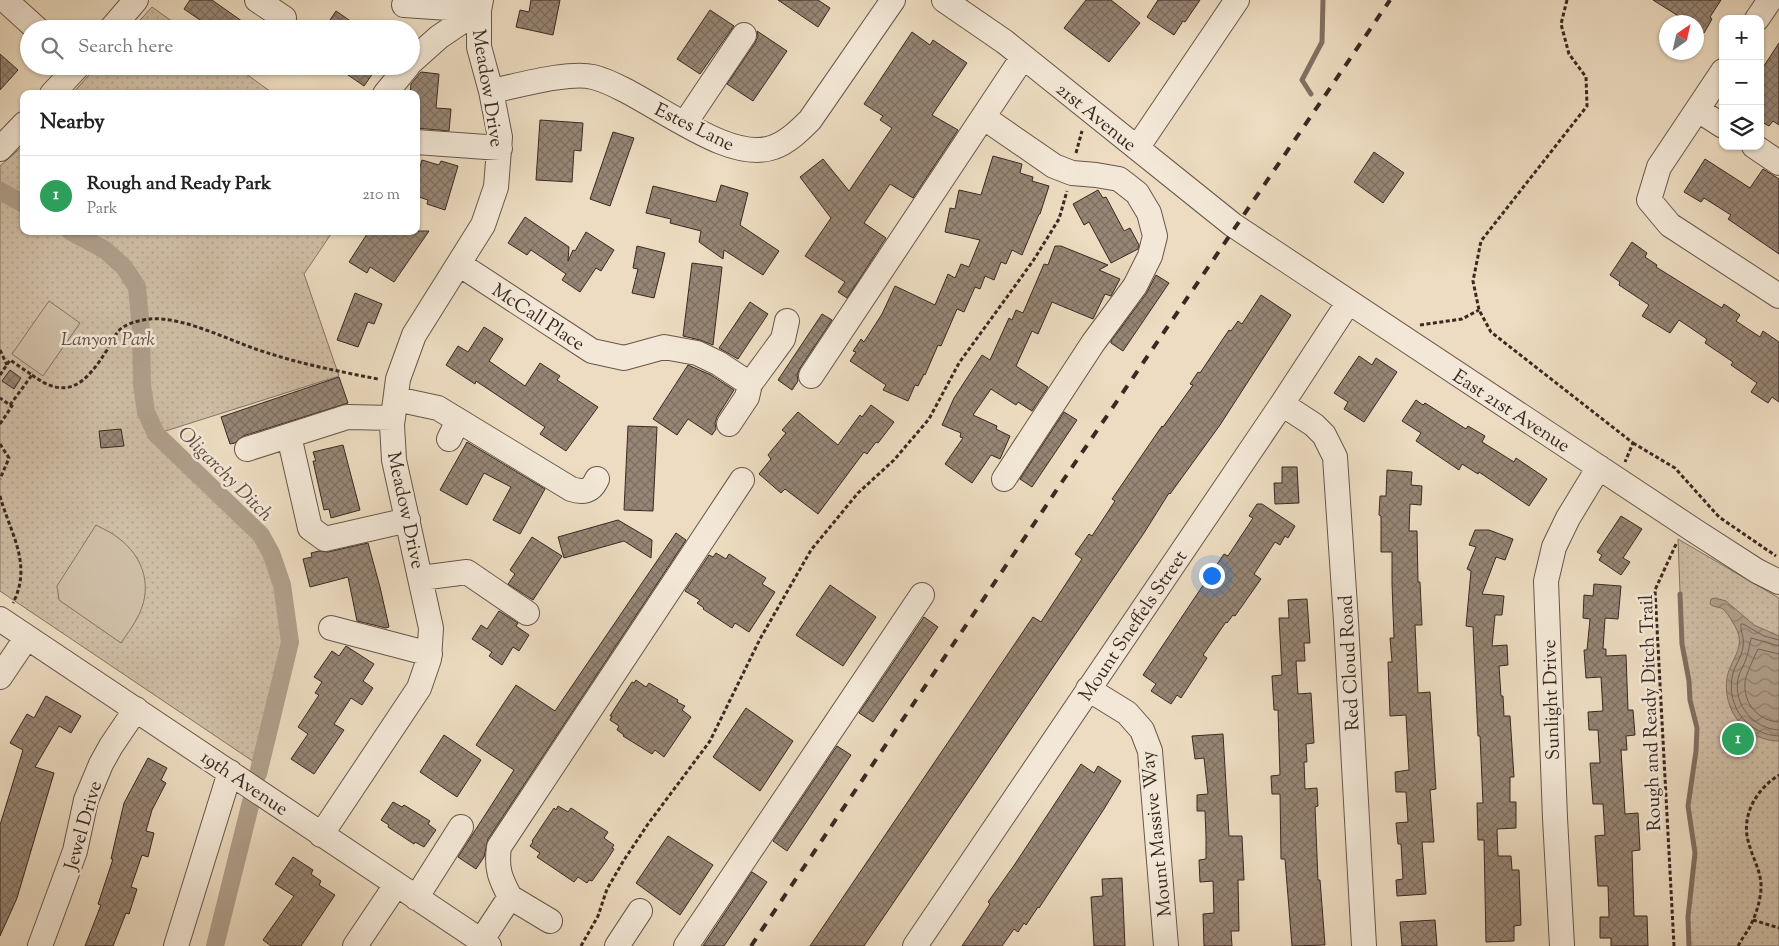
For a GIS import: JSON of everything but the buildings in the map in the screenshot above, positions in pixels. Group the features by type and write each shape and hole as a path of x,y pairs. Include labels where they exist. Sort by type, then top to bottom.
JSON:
{"street":[{"path":"0,4 4,0 27,20"},
{"path":"119,20 136,0"},
{"path":"258,0 284,18 283,20"},
{"name":"Estes Lane","path":"491,91 559,77 591,77 622,88 723,144 748,151 773,147 796,134 810,120 893,0"},
{"path":"1137,148 1237,0"},
{"path":"1760,15 1770,0"},
{"name":"21st Avenue","path":"947,1 1023,57 1246,234"},
{"path":"404,6 480,5"},
{"path":"420,54 480,5"},
{"name":"Meadow Drive","path":"321,835 419,688 430,654 431,628 394,460 395,400 414,335 483,225 496,187 500,137 491,91 479,48 480,5"},
{"path":"684,123 744,35"},
{"path":"810,376 1023,57"},
{"path":"56,90 70,75"},
{"path":"388,90 401,75"},
{"path":"1719,77 1660,167 1649,200 1670,225 1779,296"},
{"path":"1698,110 1719,123"},
{"path":"983,117 1054,166 1072,173 1119,179 1137,193 1149,213 1155,236 1150,256 1135,286 1093,343 1004,479"},
{"path":"0,149 20,128"},
{"path":"420,142 500,148"},
{"path":"1760,150 1779,163"},
{"name":"East 21st Avenue","path":"1246,234 1757,571 1779,582"},
{"name":"McCall Place","path":"459,264 592,351 624,358 664,347 697,353 718,363 750,384"},
{"name":"Mount Sneffels Street","path":"915,946 1282,404 1348,302"},
{"path":"729,424 747,397 750,384 783,339 787,321"},
{"path":"247,450 395,400 438,408 454,430 571,489 580,492 589,490 594,487 597,479"},
{"name":"Red Cloud Road","path":"1282,404 1324,435 1335,457 1364,946"},
{"path":"289,436 310,528 325,539 408,520"},
{"name":"Sunlight Drive","path":"1562,946 1554,818 1546,580 1554,546 1568,518 1599,467"},
{"path":"550,922 510,897 497,864 499,847 742,480"},
{"path":"421,578 467,572 527,613"},
{"path":"686,946 922,595"},
{"name":"19th Avenue","path":"1,620 485,943"},
{"path":"331,628 430,654"},
{"path":"0,677 27,637"},
{"name":"Mount Massive Way","path":"1088,689 1127,713 1142,730 1150,751 1166,946"},
{"name":"Jewel Drive","path":"40,946 75,852 86,800 101,764 136,709"},
{"path":"176,946 230,772"},
{"path":"416,898 462,827"},
{"path":"355,946 396,885"},
{"path":"485,943 510,897"},
{"path":"616,946 640,911"}],"path":[{"path":"1567,0 1561,24 1569,54 1586,77 1587,106 1481,241 1473,281 1479,310 1491,332 1633,443 1675,468 1719,517 1779,558"},
{"path":"1076,155 1082,131"},
{"path":"581,946 598,916 607,889 624,860 648,824 710,741 760,639 811,550 858,493 894,460 929,419 959,363 1033,262 1060,219 1068,187"},
{"path":"1402,338 1413,326 1462,319 1479,310"},
{"path":"0,375 10,360 52,387 68,388 75,385 90,371 118,331 126,324 151,319 186,324 243,345 298,362 395,400"},
{"path":"0,350 7,365"},
{"path":"0,424 12,406 10,405 32,375"},
{"path":"0,398 10,405"},
{"path":"1623,465 1633,443"},
{"path":"0,444 10,458 0,479"},
{"path":"0,496 18,544 20,561 19,590 14,602 1,620"},
{"name":"Rough and Ready Ditch Trail","path":"1674,946 1655,590 1678,539"},
{"path":"1738,946 1753,920 1761,887 1760,875 1748,841 1750,810 1766,784 1779,774"},
{"path":"1753,920 1779,928"}],"green space":[{"path":"152,7 170,20 140,20"},
{"path":"89,75 248,75 268,90 76,90"},
{"name":"Lanyon Park","path":"20,148 20,235 330,235 304,274 339,376 156,434 261,535 271,553 282,585 290,642 260,766 0,591 0,166"},
{"path":"49,301 80,323 43,376 12,354"},
{"path":"96,525 127,545 140,564 144,575 145,597 142,609 121,643 59,600 57,586"},
{"path":"1678,539 1779,598 1779,946 1689,946 1688,917 1695,853 1688,806 1696,751 1697,728 1690,700 1689,681 1682,644"}],"water":[{"path":"1715,598 1726,601 1754,625 1779,636 1779,741 1767,740 1747,730 1733,712 1728,701 1726,690 1728,672 1738,650 1739,639 1736,628 1726,612 1710,604 1711,599"}],"waterway":[{"path":"1311,94 1302,80 1322,42 1323,0"},
{"name":"Oligarchy Ditch","path":"0,191 20,202"},
{"name":"Oligarchy Ditch","path":"77,235 105,250 124,267 137,287 141,329 142,385 146,412 156,434 261,535 271,553 282,585 290,642 258,774"},
{"path":"1680,594 1682,644 1689,681 1690,700 1697,728 1696,751 1688,806 1695,853 1688,917 1689,946"},
{"name":"Oligarchy Ditch","path":"215,946 251,802"}],"railway":[{"path":"751,946 1064,479 1390,0"}],"place":[{"name":"Rough and Ready Park","path":"1738,739"}]}
